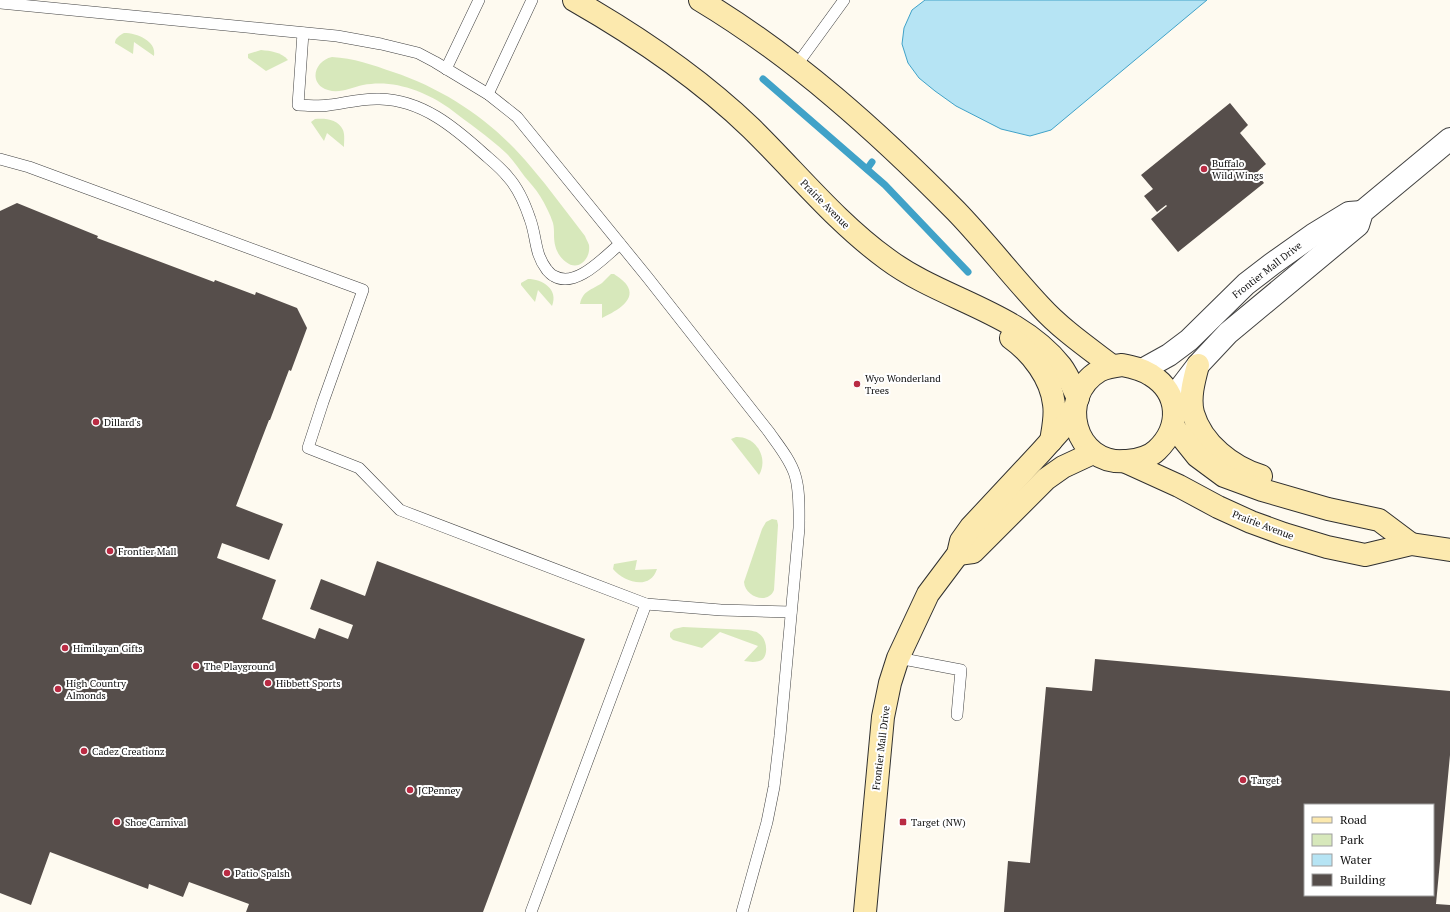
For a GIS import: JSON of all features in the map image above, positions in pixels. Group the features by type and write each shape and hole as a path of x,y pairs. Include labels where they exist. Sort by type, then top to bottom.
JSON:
{"street":[{"name":"Prairie Avenue","path":"574,0 667,59 714,95 750,127 814,194 854,232 888,260 924,282 974,305 1023,331 1046,349 1063,368 1077,406"},
{"path":"700,0 796,66 845,106 956,211 1041,307 1077,340 1112,366"},
{"name":"Frontier Mall Drive","path":"1172,399 1198,365 1228,333 1358,225 1362,212 1450,139"},
{"name":"Frontier Mall Drive","path":"1142,370 1169,355 1189,340 1246,284 1272,264 1313,235 1349,213 1362,212"},
{"path":"974,305 996,327 1018,343 1033,358 1044,374 1051,390 1054,405 1055,420 1051,441"},
{"path":"1122,365 1142,370 1159,381 1172,399 1174,412 1173,426 1166,440 1155,452 1147,457 1135,460 1111,460 1093,453 1081,438 1076,423 1077,406 1085,383 1100,370 1112,366 1122,365"},
{"path":"1198,365 1192,396 1193,413 1201,431 1214,447 1225,457 1240,467 1256,474 1354,504 1379,520"},
{"name":"Frontier Mall Drive","path":"865,912 882,718 890,683 898,658 928,594 958,554 960,541 971,527 1051,441 1077,406"},
{"name":"Prairie Avenue","path":"1173,426 1197,456 1224,476 1262,490 1328,509 1379,520 1411,544"},
{"path":"958,554 973,552 1046,479 1063,467 1093,453"},
{"name":"Prairie Avenue","path":"1124,461 1179,486 1218,507 1251,522 1326,547 1365,554 1411,544 1450,550"}],"lane":[{"path":"446,69 479,0"},
{"path":"488,94 532,0"},
{"path":"796,66 844,0"},
{"path":"0,3 337,36 388,46 418,54 446,69 488,94 517,117 769,432 786,456 795,475 799,528 774,787 765,830 742,912"},
{"path":"304,33 298,105 327,106 359,100 380,99 404,102 437,116 466,138 508,177 518,192 530,219 538,256 552,276 561,279 572,279 588,271 620,244"},
{"path":"0,159 29,166 362,290 308,448 359,468 400,510 646,604 721,610 791,612"},
{"path":"531,912 646,604"},
{"path":"898,658 961,670 957,715"}],"green space":[{"path":"124,33 135,34 149,42 154,51 154,56 134,42 133,54 115,43 117,38"},
{"path":"261,50 272,51 288,60 266,71 248,58 248,54"},
{"path":"332,57 363,62 413,79 451,98 486,122 517,151 531,167 585,236 589,245 586,259 579,265 575,266 566,262 560,256 555,243 553,223 542,199 506,153 492,141 440,102 430,96 408,88 397,85 374,84 363,85 346,90 332,91 322,87 318,83 316,73 321,63"},
{"path":"315,119 335,121 341,126 344,132 344,147 327,133 324,141 311,122"},
{"path":"611,274 614,274 627,285 630,292 629,297 622,306 602,318 602,304 580,304 581,299 588,291 602,283"},
{"path":"528,279 539,281 548,286 554,300 552,306 538,290 535,302 521,285 521,283"},
{"path":"736,437 749,440 759,449 762,468 759,475 731,439"},
{"path":"772,519 777,520 778,525 774,590 771,595 762,598 748,592 744,582 762,529 766,522"},
{"path":"637,560 635,570 657,569 654,576 643,582 630,581 618,574 613,569 614,564"},
{"path":"683,627 748,630 756,632 761,635 765,641 765,656 759,661 744,661 758,646 720,632 702,648 673,640 670,637 670,633 674,629"}],"water":[{"path":"925,0 1207,0 1051,130 1030,136 1001,129 956,106 919,78 908,63 902,44 904,28 912,10"}],"building":[{"name":"Buffalo Wild Wings","path":"1230,103 1248,125 1240,133 1266,164 1256,173 1264,183 1178,252 1151,219 1167,206 1166,205 1157,212 1144,196 1153,189 1141,175"},
{"name":"Frontier Mall","path":"17,203 98,236 97,238 214,282 215,280 255,295 256,292 297,308 307,328 291,371 289,370 269,420 236,506 283,524 269,560 222,543 217,558 276,580 262,619 315,639 319,628 348,639 353,625 310,609 321,579 365,596 377,561 585,639 483,912 246,912 249,904 189,882 183,897 149,884 148,889 50,852 31,905 0,893 0,211"},
{"name":"Target","path":"1095,659 1450,691 1450,755 1436,904 1450,905 1450,912 1004,912 1008,861 1030,863 1046,687 1092,691"}],"waterway":[{"path":"763,79 885,185 968,272"},
{"path":"867,169 872,162"}],"place":[{"name":"Buffalo Wild Wings","path":"1204,169"},
{"name":"Wyo Wonderland Trees","path":"857,384"},
{"name":"Dillard's","path":"96,422"},
{"name":"Frontier Mall","path":"110,551"},
{"name":"Himilayan Gifts","path":"65,648"},
{"name":"The Playground","path":"196,666"},
{"name":"Hibbett Sports","path":"268,683"},
{"name":"High Country Almonds","path":"58,689"},
{"name":"Cadez Creationz","path":"84,751"},
{"name":"Target","path":"1243,780"},
{"name":"JCPenney","path":"410,790"},
{"name":"Shoe Carnival","path":"117,822"},
{"name":"Target (NW)","path":"903,822"},
{"name":"Patio Spalsh","path":"227,873"}]}
